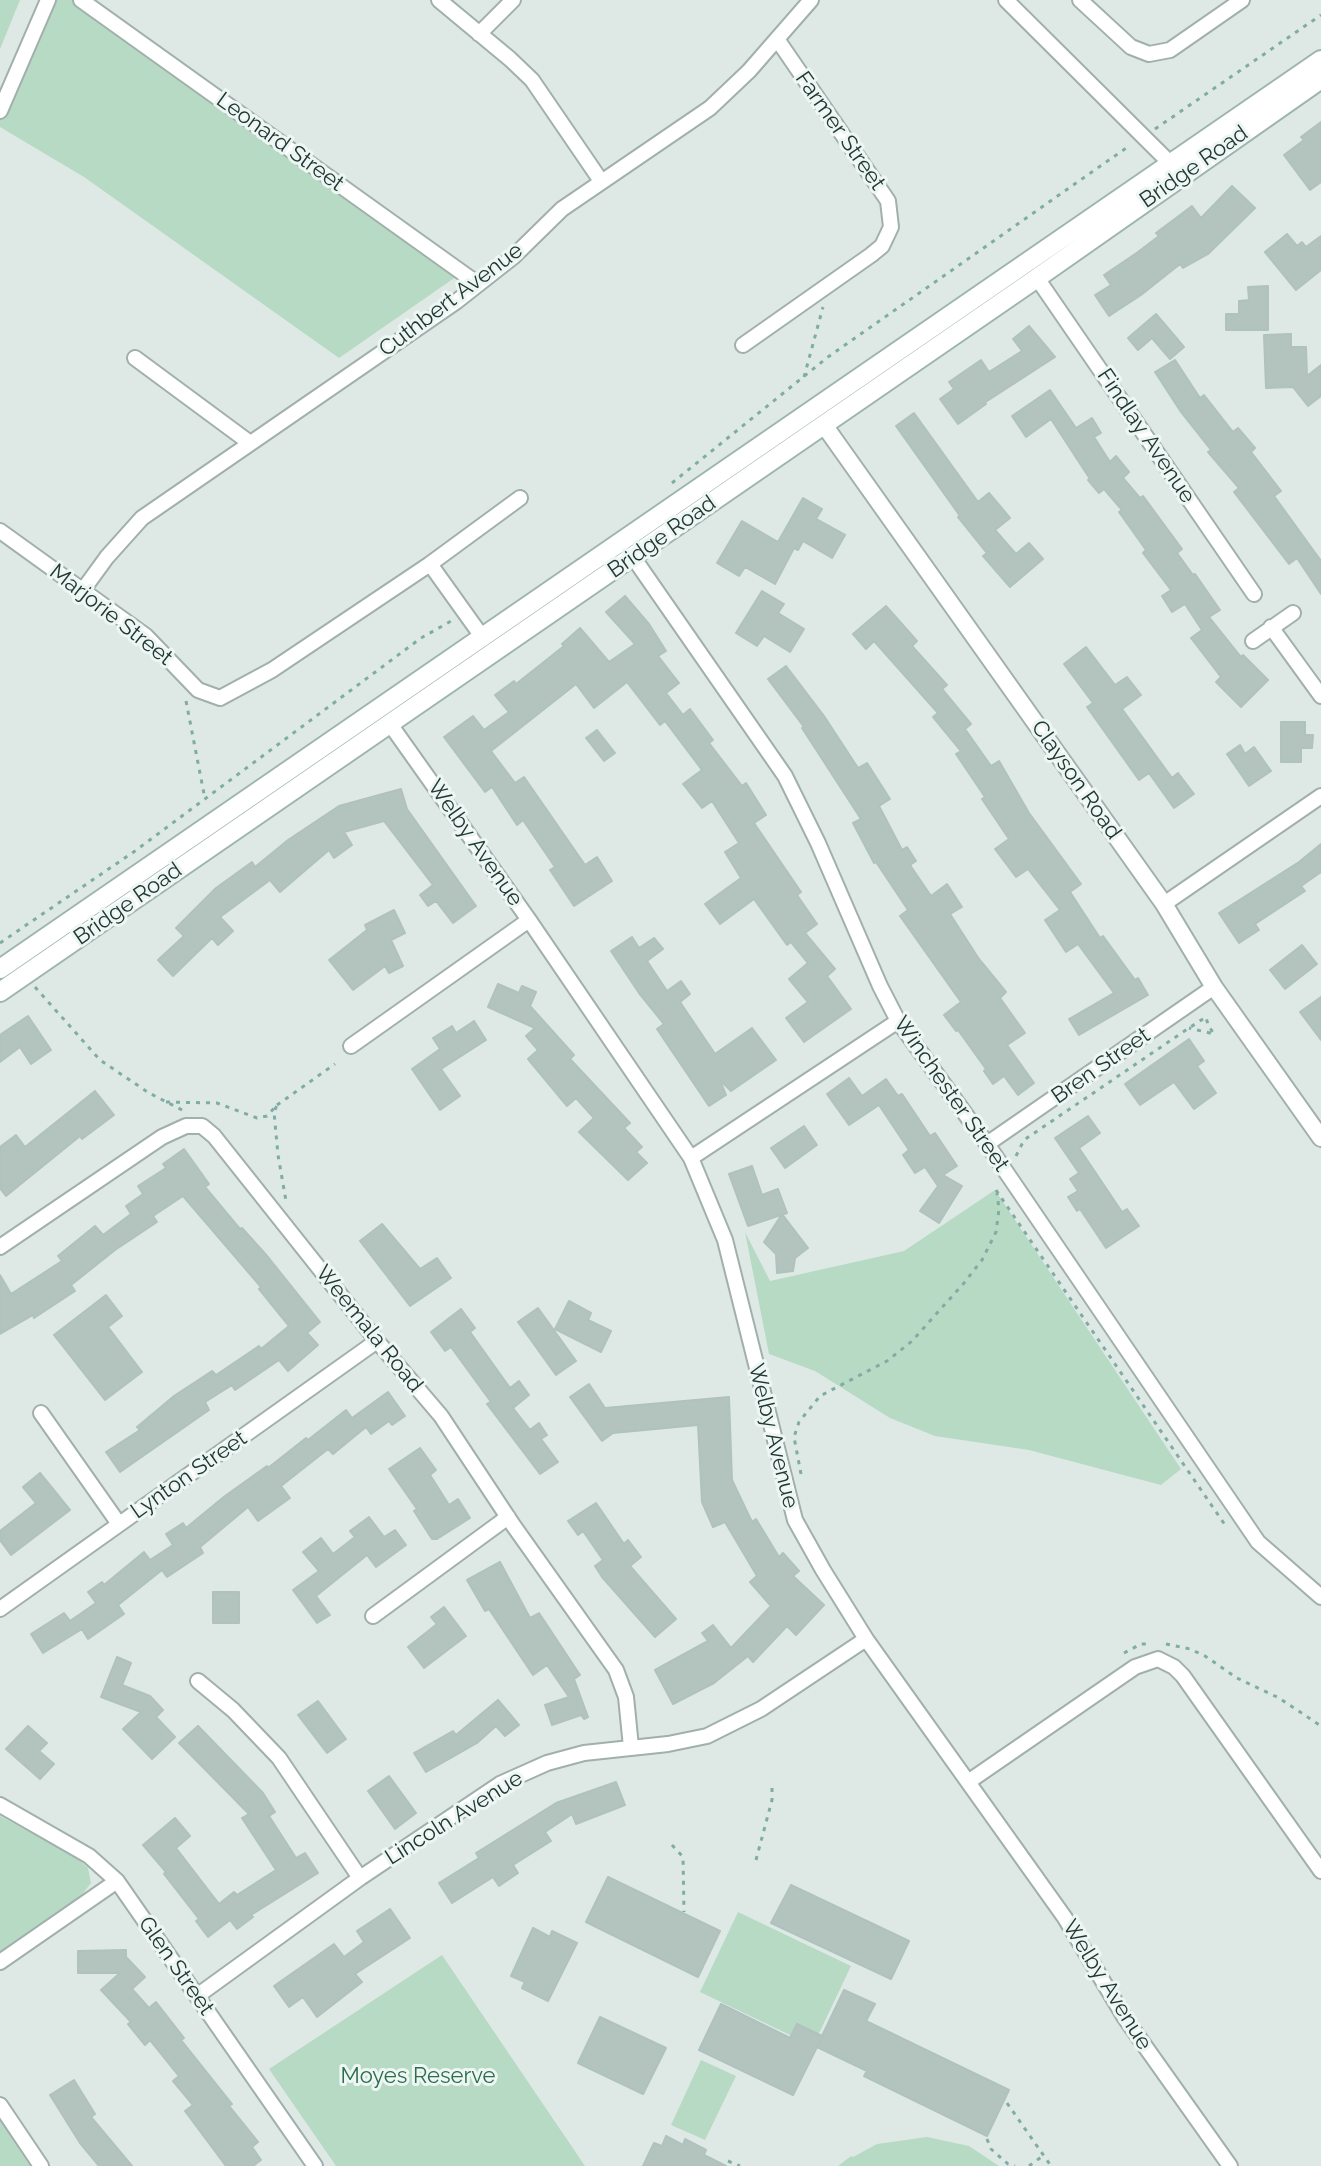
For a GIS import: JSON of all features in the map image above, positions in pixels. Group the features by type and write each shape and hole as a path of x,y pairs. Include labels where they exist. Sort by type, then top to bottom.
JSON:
{"main road":[{"name":"Bridge Road","path":"0,969 385,716 628,550 1178,168 1321,60"},
{"name":"Bridge Road","path":"1178,168 1321,79"},
{"name":"Bridge Road","path":"0,992 385,716 483,638 628,550"}],"street":[{"path":"0,111 48,0"},
{"name":"Leonard Street","path":"81,0 478,284"},
{"path":"439,0 532,80 601,181"},
{"path":"479,34 513,0"},
{"name":"Cuthbert Avenue","path":"83,590 142,518 478,284 513,257 562,209 719,100 811,0"},
{"path":"1006,0 1178,168"},
{"path":"1080,0 1131,47 1149,54 1170,50 1242,0"},
{"name":"Farmer Street","path":"743,345 871,255 882,246 891,227 888,201 777,39"},
{"name":"Findlay Avenue","path":"1032,271 1254,594"},
{"path":"135,358 250,443"},
{"name":"Clayson Road","path":"819,418 1164,904 1214,987 1321,1138"},
{"path":"483,638 430,564 520,498"},
{"name":"Marjorie Street","path":"0,531 146,636 198,690 220,698 256,681 430,564"},
{"name":"Winchester Street","path":"628,550 785,776 898,1021 987,1144 1258,1542 1321,1597"},
{"path":"1253,641 1293,613"},
{"path":"1271,627 1321,696"},
{"name":"Welby Avenue","path":"385,716 691,1158 725,1240 795,1520 866,1639 1065,1918 1125,2018 1230,2166"},
{"path":"1164,904 1321,796"},
{"path":"351,1046 529,920"},
{"name":"Bren Street","path":"987,1144 1214,987"},
{"path":"691,1158 898,1021"},
{"path":"0,1247 162,1137 186,1126 194,1126"},
{"name":"Weemala Road","path":"194,1126 202,1126 214,1136 377,1341 441,1416 616,1670 626,1697 631,1747"},
{"name":"Lynton Street","path":"0,1609 377,1341"},
{"path":"41,1413 119,1524"},
{"path":"373,1616 508,1517"},
{"name":"Lincoln Avenue","path":"197,1996 360,1878 500,1784 547,1763 584,1753 668,1744 707,1736 731,1726 866,1639"},
{"path":"968,1782 1135,1667 1158,1659 1183,1676 1321,1871"},
{"path":"198,1681 233,1710 279,1758 360,1878"},
{"name":"Glen Street","path":"0,1805 80,1850 117,1881 315,2166"},
{"path":"0,1962 117,1881"},
{"path":"0,2105 41,2166"}],"path":[{"path":"669,486 865,331 1321,15"},
{"path":"804,377 825,299"},
{"path":"0,943 135,851 421,638 466,613"},
{"path":"181,691 189,707 205,799"},
{"path":"24,976 100,1060 163,1101 194,1115 194,1126"},
{"path":"1015,1157 1024,1140 1189,1028 1206,1017 1214,1034 1189,1028"},
{"path":"163,1101 217,1103 257,1118 267,1116 277,1105 335,1064"},
{"path":"277,1105 274,1112 278,1155 285,1200 292,1207"},
{"path":"783,1478 802,1474 794,1437 799,1422 815,1403 835,1387 887,1361 912,1341 982,1260 996,1232 999,1209 996,1190"},
{"path":"1118,1658 1141,1644 1159,1643 1190,1649 1251,1687 1279,1698 1321,1726"},
{"path":"756,1860 772,1800 772,1788"},
{"path":"672,1845 683,1857 684,1912"},
{"path":"1007,2103 1051,2166"},
{"path":"987,2139 991,2149 1008,2164 1015,2166"},
{"path":"1029,2166 1044,2155"},
{"path":"728,2161 740,2166"}],"green space":[{"path":"0,0 20,0 0,49"},
{"path":"48,0 81,0 463,272 339,358 84,177 0,127 0,110"},
{"path":"995,1190 1181,1469 1161,1485 1029,1450 935,1436 890,1418 815,1371 769,1354 745,1232 770,1281 904,1251"},
{"path":"0,1816 76,1857 88,1868 91,1883 77,1901 0,1954"},
{"path":"738,1912 851,1966 813,2046 700,1992"},
{"name":"Moyes Reserve","path":"442,1955 585,2166 336,2166 269,2069"},
{"path":"701,2060 736,2076 705,2140 671,2125"},
{"path":"0,2121 30,2166 0,2166"},
{"path":"927,2137 969,2146 999,2166 838,2166 877,2144"}],"building":[{"path":"1321,122 1321,182 1310,190 1284,155"},
{"path":"1232,186 1255,208 1208,254 1183,268 1180,264 1109,316 1095,295 1111,285 1104,275 1159,236 1156,233 1192,206 1201,218"},
{"path":"1287,234 1297,246 1302,242 1306,247 1321,236 1321,270 1296,290 1265,252"},
{"path":"1268,286 1268,330 1226,330 1226,314 1239,314 1239,301 1249,300 1248,287"},
{"path":"1156,314 1184,347 1170,359 1152,338 1138,350 1128,338"},
{"path":"1029,326 1055,357 984,403 958,424 940,399 954,389 949,382 981,360 989,372 1022,351 1013,339"},
{"path":"1291,334 1291,347 1306,347 1307,376 1321,365 1321,396 1308,406 1293,387 1266,388 1264,335"},
{"path":"1175,360 1200,398 1204,395 1233,432 1238,428 1255,448 1251,452 1281,491 1274,496 1321,561 1321,594 1297,558 1289,564 1234,492 1239,488 1208,452 1211,450 1155,372"},
{"path":"1050,390 1076,428 1092,418 1101,433 1094,437 1110,462 1116,456 1129,472 1123,478 1140,498 1143,496 1182,549 1177,553 1220,610 1209,617 1241,657 1243,655 1268,680 1241,707 1216,682 1221,677 1191,638 1202,630 1185,604 1172,612 1162,596 1171,590 1143,553 1146,550 1119,512 1122,510 1104,489 1099,493 1088,480 1051,419 1026,437 1012,416"},
{"path":"914,413 978,502 989,493 1010,518 995,530 1016,554 1029,543 1043,559 1010,587 983,556 987,553 958,517 896,426"},
{"path":"803,498 822,509 816,519 845,535 832,558 803,541 798,550 794,548 775,584 745,567 739,576 717,563 742,521 778,542"},
{"path":"762,591 784,604 778,613 804,629 790,652 764,636 757,646 736,633"},
{"path":"625,596 649,624 666,651 658,656 679,683 666,693 683,715 690,709 713,740 709,743 742,786 746,783 766,815 754,823 801,892 797,895 817,924 805,933 835,969 827,976 851,1009 804,1042 786,1018 808,1002 789,979 808,963 791,942 787,945 754,899 720,924 705,904 741,878 725,852 739,843 712,801 702,808 683,784 702,770 665,721 660,725 627,682 594,708 576,684 491,751 515,783 524,777 585,865 597,857 612,881 574,906 550,870 555,867 523,820 517,825 492,787 485,792 444,737 473,716 484,730 509,712 495,695 514,681 516,684 564,646 562,644 580,628 609,662 635,644 606,612"},
{"path":"886,606 917,641 912,646 947,685 942,689 971,724 965,729 991,766 999,761 1029,813 1081,884 1070,892 1100,938 1103,936 1148,995 1079,1035 1069,1019 1114,993 1078,944 1066,952 1045,920 1060,910 1028,869 1016,877 995,849 1009,839 956,754 961,751 933,717 938,713 874,641 866,649 853,634"},
{"path":"1086,647 1115,685 1127,677 1141,695 1122,709 1172,778 1178,773 1194,794 1174,808 1149,773 1139,780 1087,707 1093,703 1064,664"},
{"path":"786,666 858,768 867,763 890,799 879,806 902,850 907,847 916,861 910,865 931,896 947,884 962,907 950,914 979,959 1006,992 1000,998 1025,1033 1007,1045 1034,1083 1018,1095 1004,1076 993,1084 984,1071 986,1069 944,1015 961,1002 900,916 908,910 874,863 853,823 861,819 804,727 768,679"},
{"path":"1281,722 1305,722 1305,735 1313,735 1312,748 1301,748 1301,762 1281,762"},
{"path":"597,730 615,753 604,761 586,738"},
{"path":"1240,745 1245,754 1254,747 1271,771 1249,786 1227,754"},
{"path":"401,789 407,809 476,906 453,923 436,901 428,906 420,895 433,885 384,821 344,832 352,845 334,858 329,850 280,892 270,880 220,917 233,931 218,945 212,938 173,976 158,960 184,936 176,928 216,888 252,862 255,867 288,840 339,806"},
{"path":"1321,844 1321,872 1301,886 1305,891 1255,924 1259,930 1239,943 1219,913 1299,862"},
{"path":"394,910 405,933 391,940 403,966 389,973 385,966 353,990 329,960 367,930 365,925"},
{"path":"632,937 639,948 654,938 663,949 647,961 667,991 681,981 690,994 680,1002 715,1054 752,1028 776,1060 731,1091 720,1080 726,1095 709,1106 657,1029 664,1024 611,951"},
{"path":"1302,945 1317,964 1285,989 1270,970"},
{"path":"498,984 519,993 522,986 536,992 530,1006 574,1055 570,1059 630,1123 624,1128 642,1147 636,1152 647,1163 628,1180 579,1132 594,1118 576,1098 567,1106 528,1059 538,1050 526,1036 535,1028 488,1007"},
{"path":"1321,997 1321,1040 1300,1012"},
{"path":"28,1016 51,1050 31,1064 20,1047 0,1062 0,1035"},
{"path":"474,1021 486,1040 441,1069 460,1096 440,1110 412,1069 440,1049 433,1038 452,1026 456,1033"},
{"path":"1189,1039 1204,1061 1197,1066 1216,1093 1194,1109 1174,1082 1140,1105 1125,1084"},
{"path":"849,1078 862,1096 886,1079 898,1096 902,1094 930,1136 935,1133 957,1166 943,1175 962,1186 939,1223 920,1211 938,1186 925,1167 915,1173 903,1155 909,1150 879,1105 849,1125 827,1094"},
{"path":"95,1091 114,1115 82,1139 80,1136 6,1196 0,1188 0,1147 16,1135 25,1147"},
{"path":"1088,1116 1100,1133 1079,1148 1122,1212 1127,1209 1139,1226 1106,1248 1080,1209 1077,1211 1068,1197 1078,1191 1070,1179 1079,1173 1055,1138"},
{"path":"804,1126 817,1145 785,1168 771,1148"},
{"path":"184,1149 209,1184 205,1187 268,1257 320,1322 307,1333 318,1345 288,1371 279,1360 235,1390 232,1385 205,1402 209,1410 120,1472 106,1452 140,1430 137,1427 174,1396 212,1371 216,1375 259,1346 261,1349 289,1326 259,1289 261,1287 183,1196 153,1216 157,1222 71,1285 75,1291 34,1318 33,1315 0,1334 0,1275 11,1294 62,1261 58,1256 95,1226 103,1235 131,1214 126,1206 143,1194 138,1186 166,1168 163,1164"},
{"path":"752,1166 762,1195 778,1189 787,1213 748,1226 729,1174"},
{"path":"782,1214 808,1248 795,1258 793,1271 777,1273 776,1254 764,1242"},
{"path":"382,1224 420,1269 437,1258 451,1278 410,1306 360,1241"},
{"path":"106,1295 122,1316 108,1327 142,1372 105,1400 54,1335"},
{"path":"569,1301 591,1313 588,1320 611,1331 601,1352 555,1329"},
{"path":"538,1308 576,1361 556,1375 518,1322"},
{"path":"461,1309 475,1328 470,1332 510,1388 519,1381 529,1395 513,1408 530,1430 539,1423 547,1435 541,1439 558,1462 540,1474 487,1404 491,1402 451,1347 445,1351 431,1332"},
{"path":"589,1384 605,1408 729,1397 732,1480 752,1522 756,1519 779,1557 783,1553 799,1571 793,1576 824,1605 796,1635 787,1626 753,1662 748,1656 714,1683 673,1704 655,1670 708,1641 702,1633 713,1625 731,1648 771,1606 750,1582 757,1576 725,1522 713,1527 702,1502 698,1425 613,1433 602,1441 570,1397"},
{"path":"388,1392 405,1416 392,1425 389,1421 371,1434 366,1427 333,1454 328,1449 281,1486 290,1498 258,1521 248,1507 200,1547 203,1553 167,1577 162,1570 118,1605 124,1614 88,1639 82,1629 43,1653 31,1634 64,1613 70,1621 96,1603 88,1592 102,1582 104,1585 144,1552 150,1560 173,1545 166,1534 183,1523 186,1528 225,1496 306,1438 308,1440 346,1410 352,1418"},
{"path":"420,1448 436,1470 430,1475 449,1505 458,1499 470,1518 437,1539 432,1539 414,1511 417,1509 389,1469"},
{"path":"40,1473 70,1510 11,1555 0,1540 0,1531 36,1503 23,1487"},
{"path":"596,1503 624,1544 628,1540 641,1557 630,1566 676,1619 655,1637 602,1577 595,1566 603,1560 583,1531 578,1535 568,1521"},
{"path":"369,1517 384,1537 395,1530 406,1545 376,1567 367,1555 316,1596 330,1615 317,1623 293,1590 319,1571 303,1552 321,1538 333,1554 355,1537 350,1531"},
{"path":"500,1562 530,1618 539,1613 580,1675 574,1679 588,1717 584,1719 581,1715 552,1725 545,1705 569,1697 547,1665 533,1675 489,1609 485,1611 467,1580"},
{"path":"213,1592 239,1592 239,1623 213,1623"},
{"path":"444,1607 466,1636 424,1668 408,1647 437,1624 431,1617"},
{"path":"117,1657 131,1663 122,1685 150,1696 163,1710 156,1717 175,1737 152,1759 123,1729 141,1712 101,1697"},
{"path":"498,1700 519,1725 505,1736 496,1726 477,1743 426,1772 414,1753 453,1731 456,1735"},
{"path":"318,1701 346,1739 327,1753 298,1715"},
{"path":"28,1726 47,1743 39,1751 54,1764 40,1779 6,1749"},
{"path":"198,1726 263,1793 275,1812 269,1816 296,1858 305,1853 318,1873 251,1915 253,1917 237,1929 230,1920 208,1937 196,1921 199,1919 164,1874 166,1872 143,1845 175,1818 190,1836 176,1848 219,1904 234,1892 237,1895 276,1870 242,1818 249,1814 179,1743"},
{"path":"389,1776 416,1813 395,1829 368,1791"},
{"path":"616,1782 625,1805 576,1824 572,1814 545,1832 551,1841 513,1865 518,1873 499,1886 493,1877 452,1903 439,1883 479,1858 476,1853 556,1803"},
{"path":"608,1877 720,1931 698,1977 586,1922"},
{"path":"791,1885 909,1941 891,1979 771,1923"},
{"path":"390,1909 410,1938 355,1974 362,1982 317,2017 303,1997 289,2007 274,1986 334,1944 344,1957 364,1942 357,1931"},
{"path":"533,1928 550,1937 552,1931 577,1943 548,2001 522,1988 525,1982 511,1976"},
{"path":"126,1950 126,1957 145,1977 132,1989 149,2008 156,2002 258,2142 252,2147 261,2160 253,2166 226,2166 185,2111 193,2105 173,2081 179,2076 150,2040 145,2045 128,2024 131,2022 101,1990 120,1973 78,1973 78,1951"},
{"path":"844,1990 875,2004 866,2021 1009,2090 987,2136 864,2076 867,2071 817,2047 793,2095 699,2050 721,2004 790,2038 797,2024 822,2036"},
{"path":"600,2017 666,2048 643,2094 578,2063"},
{"path":"74,2080 95,2114 91,2117 132,2166 99,2166 80,2143 50,2095"},
{"path":"666,2136 683,2145 685,2139 706,2150 704,2155 726,2166 643,2166 654,2143 662,2146"}]}
